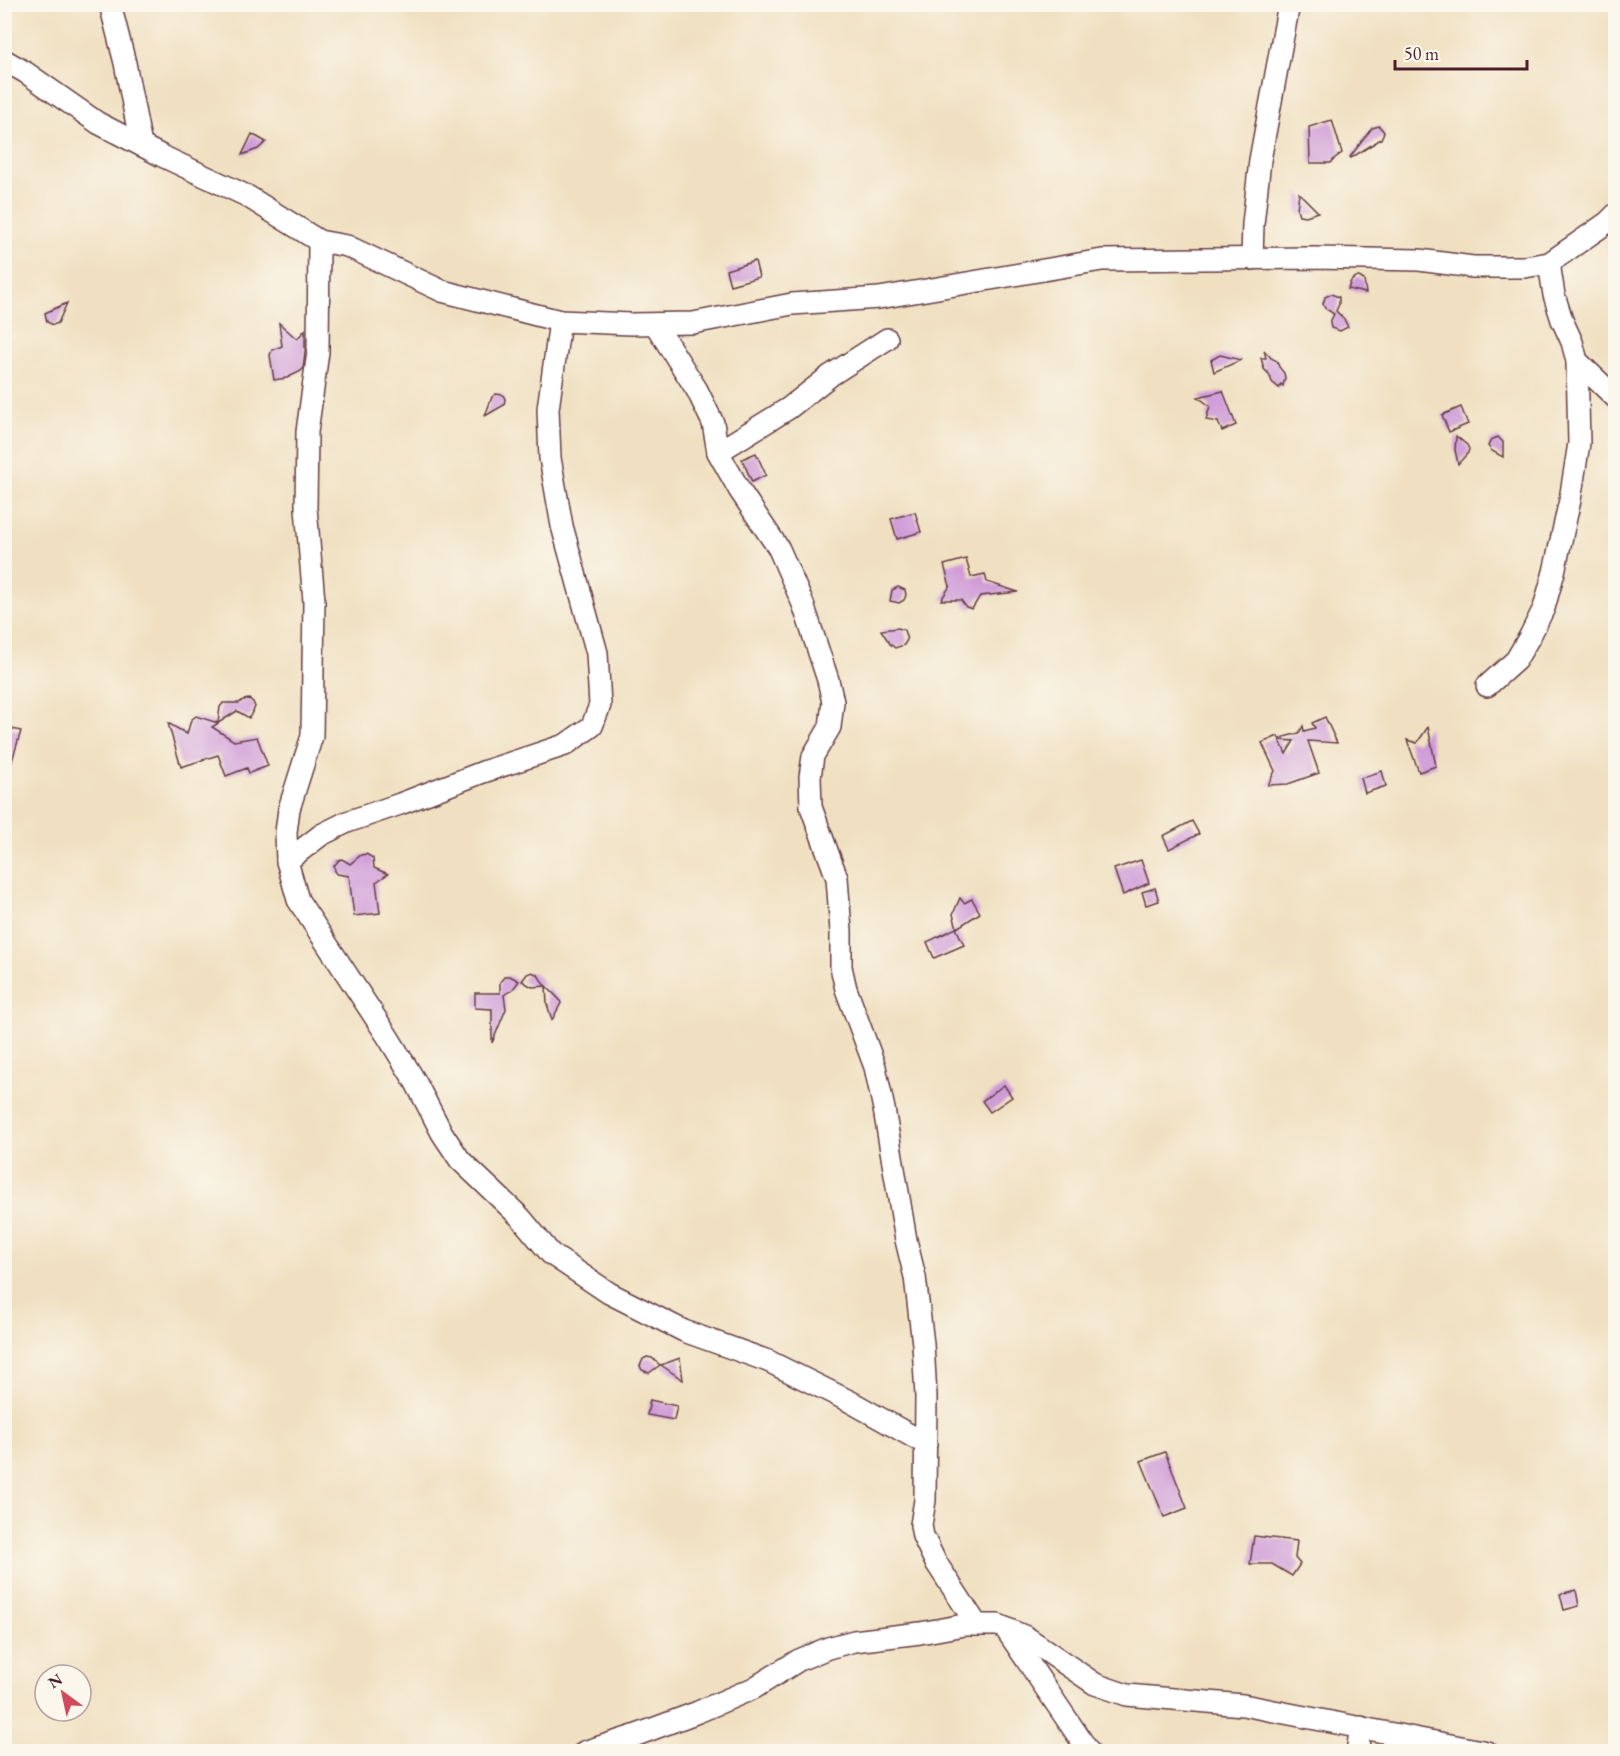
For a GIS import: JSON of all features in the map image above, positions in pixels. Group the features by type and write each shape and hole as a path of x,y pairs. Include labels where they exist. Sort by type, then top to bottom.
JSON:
{"street":[{"path":"110,4 125,63 141,145"},
{"path":"1252,259 1253,224 1260,160 1289,4"},
{"path":"4,60 26,72 98,123 247,196 320,241 347,246 442,291 560,321 693,323 792,304 879,298 1102,260 1314,258 1419,261 1473,267 1525,267 1549,262 1608,222 1616,214"},
{"path":"320,241 318,351 307,432 306,497 314,601 312,736 289,809 286,832 287,861 298,900 388,1037 415,1081 442,1133 460,1160 520,1217 552,1254 609,1293 684,1330 768,1361 851,1402 926,1444"},
{"path":"1487,686 1516,660 1544,608 1570,500 1579,443 1577,361 1554,295 1549,262"},
{"path":"287,861 321,835 346,822 565,745 592,726 600,705 597,653 562,526 550,458 548,409 560,321"},
{"path":"655,324 697,390 713,423 718,452 779,549 803,604 828,680 833,702 830,727 813,756 810,777 811,807 837,878 841,967 846,989 875,1067 897,1195 915,1277 926,1396 925,1500 921,1525 923,1536 935,1561 977,1625"},
{"path":"718,452 789,408 831,375 887,339"},
{"path":"1577,361 1616,398"},
{"path":"584,1752 698,1712 754,1688 799,1660 828,1648 854,1641 964,1625 998,1625 1026,1637 1095,1684 1127,1695 1244,1706 1487,1752"},
{"path":"1005,1628 1089,1752"},
{"path":"1357,1752 1361,1727"}],"building":[{"path":"1332,120 1342,153 1331,163 1310,163 1309,127"},
{"path":"1379,126 1384,132 1381,139 1351,158 1372,128"},
{"path":"252,134 266,142 258,149 242,155"},
{"path":"1299,193 1318,212 1306,216 1299,215 1297,209"},
{"path":"755,261 759,277 730,285 726,270"},
{"path":"1356,277 1364,280 1366,293 1348,289 1351,281"},
{"path":"1331,294 1339,297 1336,311 1348,327 1340,331 1331,328 1330,322 1334,314 1323,304 1325,297"},
{"path":"67,303 58,323 53,325 47,322 45,313"},
{"path":"279,323 297,339 305,330 305,351 301,371 287,378 274,380 270,355 272,350 282,346"},
{"path":"1264,350 1277,361 1284,373 1283,386 1281,384 1279,388 1264,369 1261,358 1266,358"},
{"path":"1220,355 1241,360 1214,372 1211,360"},
{"path":"1223,391 1236,425 1222,431 1218,422 1206,420 1210,406 1198,397"},
{"path":"496,394 503,395 504,405 485,416 492,397"},
{"path":"1461,407 1468,424 1449,432 1442,415"},
{"path":"1456,436 1469,449 1458,464 1455,450"},
{"path":"1498,437 1503,442 1503,457 1488,446 1491,440"},
{"path":"756,453 766,475 752,482 742,459"},
{"path":"915,512 921,532 897,539 891,519"},
{"path":"966,559 971,577 985,574 987,582 1018,592 980,596 972,609 966,607 961,600 941,600 950,586 944,565"},
{"path":"898,587 905,590 904,600 899,603 890,601 892,590"},
{"path":"898,628 904,630 907,640 904,645 895,648 881,630"},
{"path":"249,699 255,707 249,718 237,711 212,727 234,741 257,737 268,766 249,773 247,768 226,776 218,755 181,767 168,723 187,734 191,720 196,716 218,723 220,707 223,703 239,703"},
{"path":"1325,717 1337,743 1308,741 1319,773 1288,784 1268,785 1275,771 1262,743 1278,736 1286,754 1294,741 1280,740 1280,738 1299,733 1303,726 1304,731 1315,728 1312,723"},
{"path":"4,727 21,731 8,774 4,774"},
{"path":"1428,727 1436,766 1419,772 1407,740 1417,743"},
{"path":"1382,771 1386,786 1365,793 1361,778"},
{"path":"1192,821 1199,834 1169,849 1163,836"},
{"path":"366,854 373,858 374,868 388,874 376,882 380,913 354,916 349,876 337,874 334,866 339,860 342,859 350,864 361,855"},
{"path":"1141,860 1149,883 1123,895 1114,869"},
{"path":"1155,888 1159,901 1146,905 1142,892"},
{"path":"960,898 964,903 972,899 980,913 957,928 953,914"},
{"path":"956,928 964,945 934,958 927,942"},
{"path":"532,972 538,975 545,986 532,987 522,981 527,974"},
{"path":"505,976 519,981 504,995 506,1009 492,1043 492,1009 475,1008 475,993 500,993 500,982"},
{"path":"546,986 561,1003 552,1020 547,1004"},
{"path":"1004,1085 1012,1097 990,1112 982,1101"},
{"path":"647,1357 660,1365 649,1373 642,1370 640,1366 643,1359"},
{"path":"680,1358 683,1380 661,1365"},
{"path":"650,1400 677,1406 674,1420 647,1415"},
{"path":"1165,1452 1187,1508 1164,1517 1141,1461"},
{"path":"1254,1536 1297,1541 1295,1558 1300,1564 1292,1576 1272,1564 1250,1564"},
{"path":"1576,1590 1579,1606 1564,1610 1560,1594"}]}
